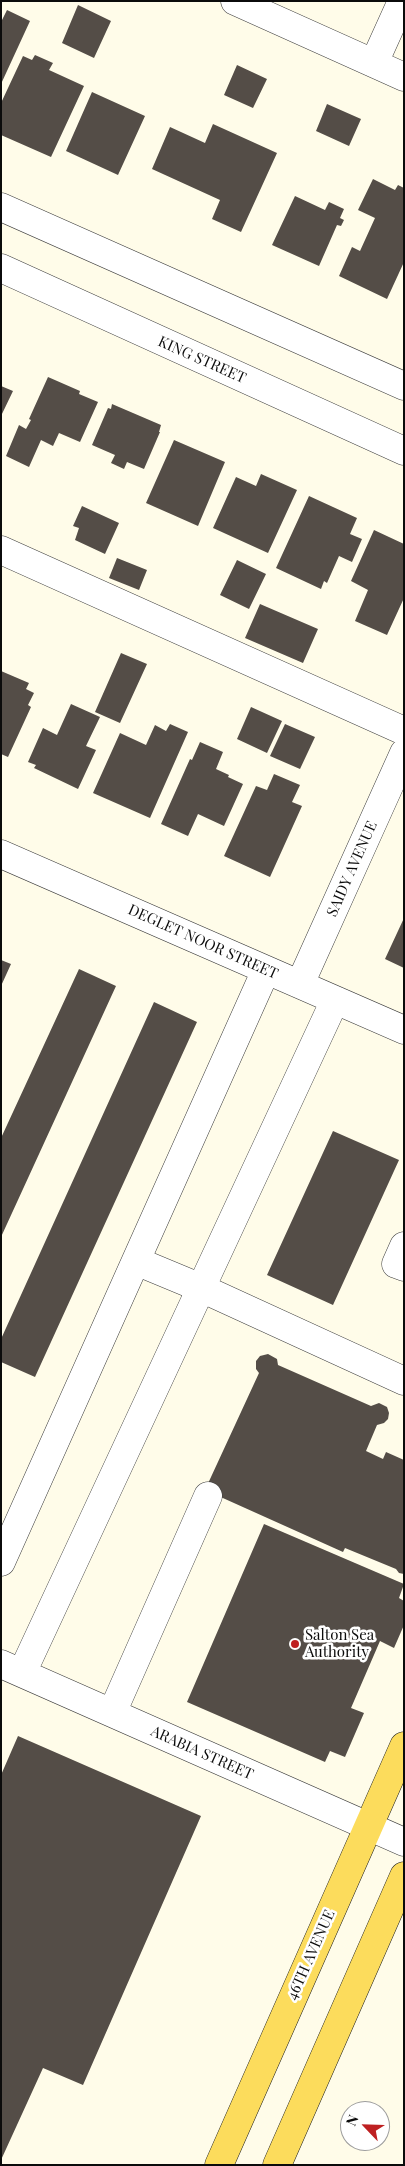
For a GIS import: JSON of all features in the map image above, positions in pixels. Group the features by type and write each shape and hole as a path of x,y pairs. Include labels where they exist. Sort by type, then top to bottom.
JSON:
{"main road":[{"name":"46TH AVENUE","path":"219,2165 404,1746"},
{"path":"277,2165 404,1876"}],"street":[{"path":"235,1 404,77"},
{"path":"374,63 402,1"},
{"path":"1,208 404,386"},
{"name":"KING STREET","path":"1,268 404,451"},
{"path":"1,550 404,731"},
{"name":"SAIDY AVENUE","path":"300,984 404,753"},
{"name":"DEGLET NOOR STREET","path":"1,854 404,1030"},
{"path":"1,1562 266,970"},
{"path":"12,1668 201,1288 335,1000"},
{"path":"404,1246 396,1264 404,1267"},
{"path":"136,1261 201,1288 404,1381"},
{"path":"112,1713 208,1496"},
{"name":"ARABIA STREET","path":"12,1668 404,1842"}],"building":[{"path":"78,5 111,21 94,58 62,43"},
{"path":"7,10 30,21 1,84 1,22"},
{"path":"35,55 53,63 49,70 84,86 51,157 1,135 1,103 23,56 32,60"},
{"path":"237,65 267,79 253,108 224,95"},
{"path":"92,92 145,116 118,175 66,151"},
{"path":"327,104 361,119 349,146 316,131"},
{"path":"213,124 277,153 241,232 212,219 220,200 152,169 170,127 205,143"},
{"path":"373,179 395,190 398,185 404,188 404,262 387,299 339,276 352,247 360,251 375,218 358,210"},
{"path":"295,196 325,210 329,202 344,209 340,218 344,220 341,226 337,225 319,266 272,245"},
{"path":"48,377 80,391 79,394 98,402 80,442 59,433 53,446 41,440 29,467 6,456 19,425 26,429 31,420 29,419"},
{"path":"1,386 13,391 1,416"},
{"path":"112,404 161,425 160,432 144,469 127,462 124,469 111,463 115,455 92,445 108,408 111,409"},
{"path":"174,440 225,462 198,526 146,503"},
{"path":"261,474 297,490 268,553 213,528 236,477 256,486"},
{"path":"309,496 357,518 350,534 362,539 352,562 339,556 327,583 324,581 321,589 276,568"},
{"path":"82,506 119,523 105,554 75,540 79,528 73,526"},
{"path":"374,530 404,544 404,598 387,635 355,621 368,590 351,581"},
{"path":"117,558 147,570 139,590 109,578"},
{"path":"237,560 266,574 249,609 220,595"},
{"path":"260,604 318,629 303,663 245,638"},
{"path":"121,653 147,664 120,723 95,712"},
{"path":"1,671 29,683 26,689 34,693 28,705 31,707 8,757 1,754"},
{"path":"71,704 100,717 86,746 96,750 78,789 34,768 36,765 28,762 43,728 57,735"},
{"path":"251,707 282,721 267,753 237,739"},
{"path":"170,724 188,732 150,818 93,793 120,733 146,745 155,725 166,731"},
{"path":"285,724 315,737 300,769 270,756"},
{"path":"200,742 223,752 216,769 243,784 224,826 198,814 188,836 161,824 190,759 192,760"},
{"path":"274,774 300,785 292,802 302,806 270,877 224,856 256,786 267,790"},
{"path":"404,918 404,968 385,959"},
{"path":"1,960 11,964 1,986"},
{"path":"79,969 116,986 1,1237 1,1138"},
{"path":"154,1002 197,1022 35,1377 1,1362 1,1339"},
{"path":"333,1131 399,1160 333,1305 267,1275"},
{"path":"268,1354 277,1359 278,1365 371,1406 379,1403 387,1407 388,1419 384,1423 377,1425 366,1451 383,1459 386,1452 404,1460 404,1574 345,1548 343,1552 205,1490 259,1373 256,1369 256,1361 260,1356"},
{"name":"Salton Sea Authority","path":"264,1524 404,1584 399,1598 404,1601 404,1625 394,1648 380,1641 351,1708 364,1713 345,1757 330,1751 325,1762 187,1702"},
{"path":"18,1736 201,1816 83,2085 43,2068 1,2160 1,1775"}],"place":[{"name":"Salton Sea Authority","path":"295,1644"}]}
